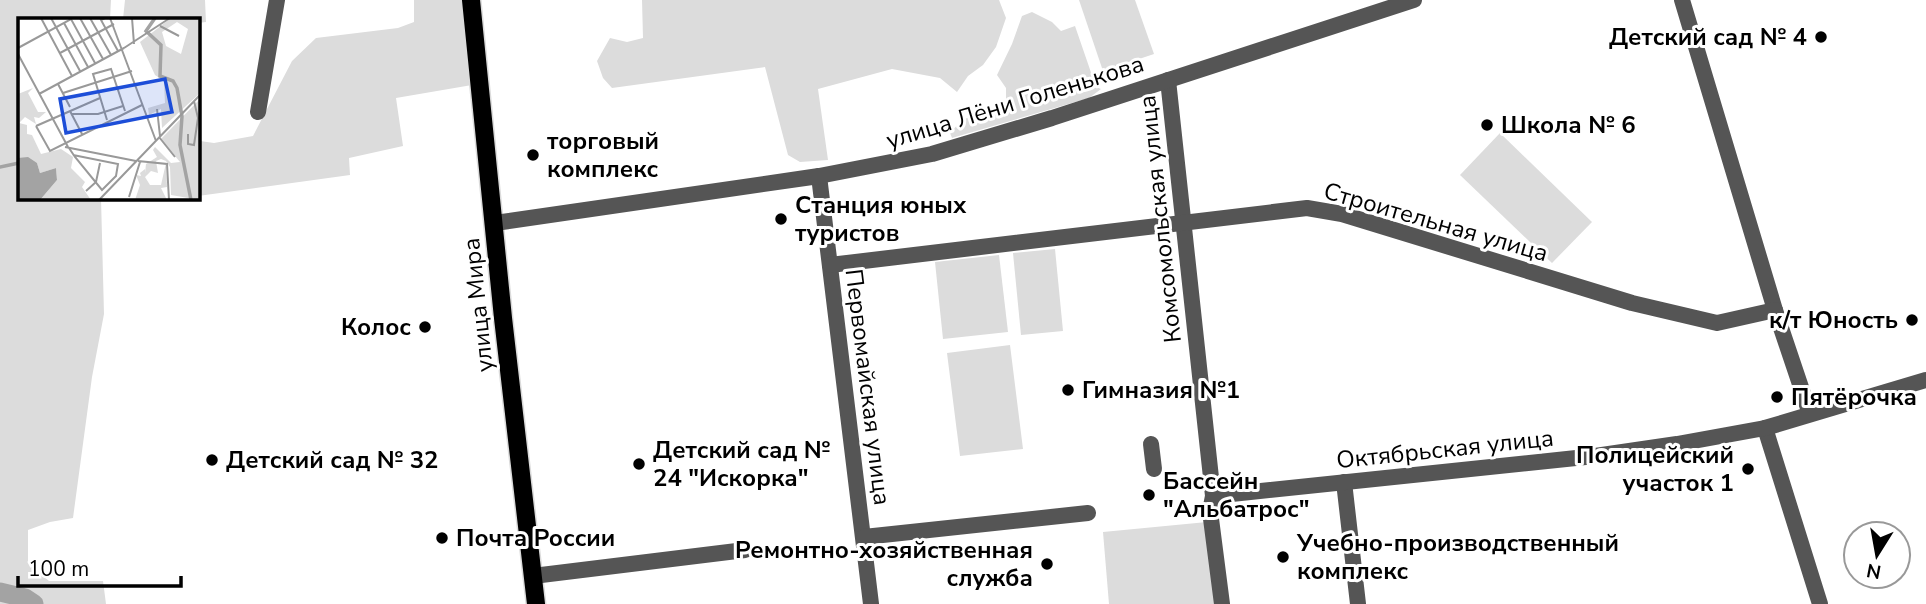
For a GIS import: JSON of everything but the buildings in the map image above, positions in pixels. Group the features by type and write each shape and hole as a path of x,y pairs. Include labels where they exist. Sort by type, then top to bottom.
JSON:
{"main road":[{"name":"улица Мира","path":"471,0 503,318 536,604"}],"street":[{"path":"258,112 277,0"},
{"name":"улица Лёни Голенькова","path":"495,223 819,176 944,151 1414,0"},
{"path":"1682,0 1774,310 1810,414"},
{"name":"Комсомольская улица","path":"1168,80 1213,496 1210,511 1222,604"},
{"name":"Первомайская улица","path":"819,176 871,604"},
{"name":"Строительная улица","path":"830,265 1307,208 1342,215 1632,303 1717,323 1774,310"},
{"name":"Октябрьская улица","path":"1213,496 1595,456 1677,444 1765,428 1926,380"},
{"path":"1765,428 1820,604"},
{"path":"1150,444 1154,469"},
{"path":"1344,482 1358,604"},
{"path":"863,537 1088,513"},
{"path":"533,576 745,550"}],"shaded area":[{"path":"0,0 111,0 110,18 18,18 18,200 101,200 104,314 92,377 73,518 28,530 28,563 49,581 103,581 106,604 0,604"},
{"path":"125,0 205,0 206,22 200,23 200,18 123,18"},
{"path":"414,0 464,0 472,85 396,98 403,146 349,158 350,175 200,196 200,141 214,143 253,136 292,61 316,38 398,28 414,22"},
{"path":"642,0 999,0 1006,18 996,47 983,65 968,76 957,92 940,78 892,69 818,89 828,160 800,162 788,155 765,67 612,88 603,78 597,61 610,38 627,42 643,38"},
{"path":"1079,0 1135,0 1154,54 1103,71"},
{"path":"1032,12 1052,22 1061,31 1075,26 1096,87 1101,89 1089,98 952,138 950,133 962,120 1006,103 1006,88 997,75 1022,16"},
{"path":"1500,133 1592,222 1552,263 1460,175"},
{"path":"1055,249 1063,331 1021,335 1013,253"},
{"path":"999,255 1008,332 943,339 935,262"},
{"path":"1010,345 1023,449 960,456 947,353"},
{"path":"1207,522 1215,604 1109,604 1103,532"}],"waterway":[{"path":"0,167 18,163"},
{"path":"0,592 25,598 34,604"}],"place":[{"name":"Детский сад № 4","path":"1821,37"},
{"name":"Школа № 6","path":"1487,125"},
{"name":"торговый комплекс","path":"533,155"},
{"name":"Станция юных туристов","path":"781,219"},
{"name":"к/т Юность","path":"1912,320"},
{"name":"Колос","path":"425,327"},
{"name":"Гимназия №1","path":"1068,390"},
{"name":"Пятёрочка","path":"1777,397"},
{"name":"Детский сад № 32","path":"212,460"},
{"name":"Детский сад № 24 \"Искорка\"","path":"639,464"},
{"name":"Полицейский участок 1","path":"1748,469"},
{"name":"Бассейн \"Альбатрос\"","path":"1149,495"},
{"name":"Почта России","path":"442,538"},
{"name":"Учебно-производственный комплекс","path":"1283,557"},
{"name":"Ремонтно-хозяйственная служба","path":"1047,564"}]}
